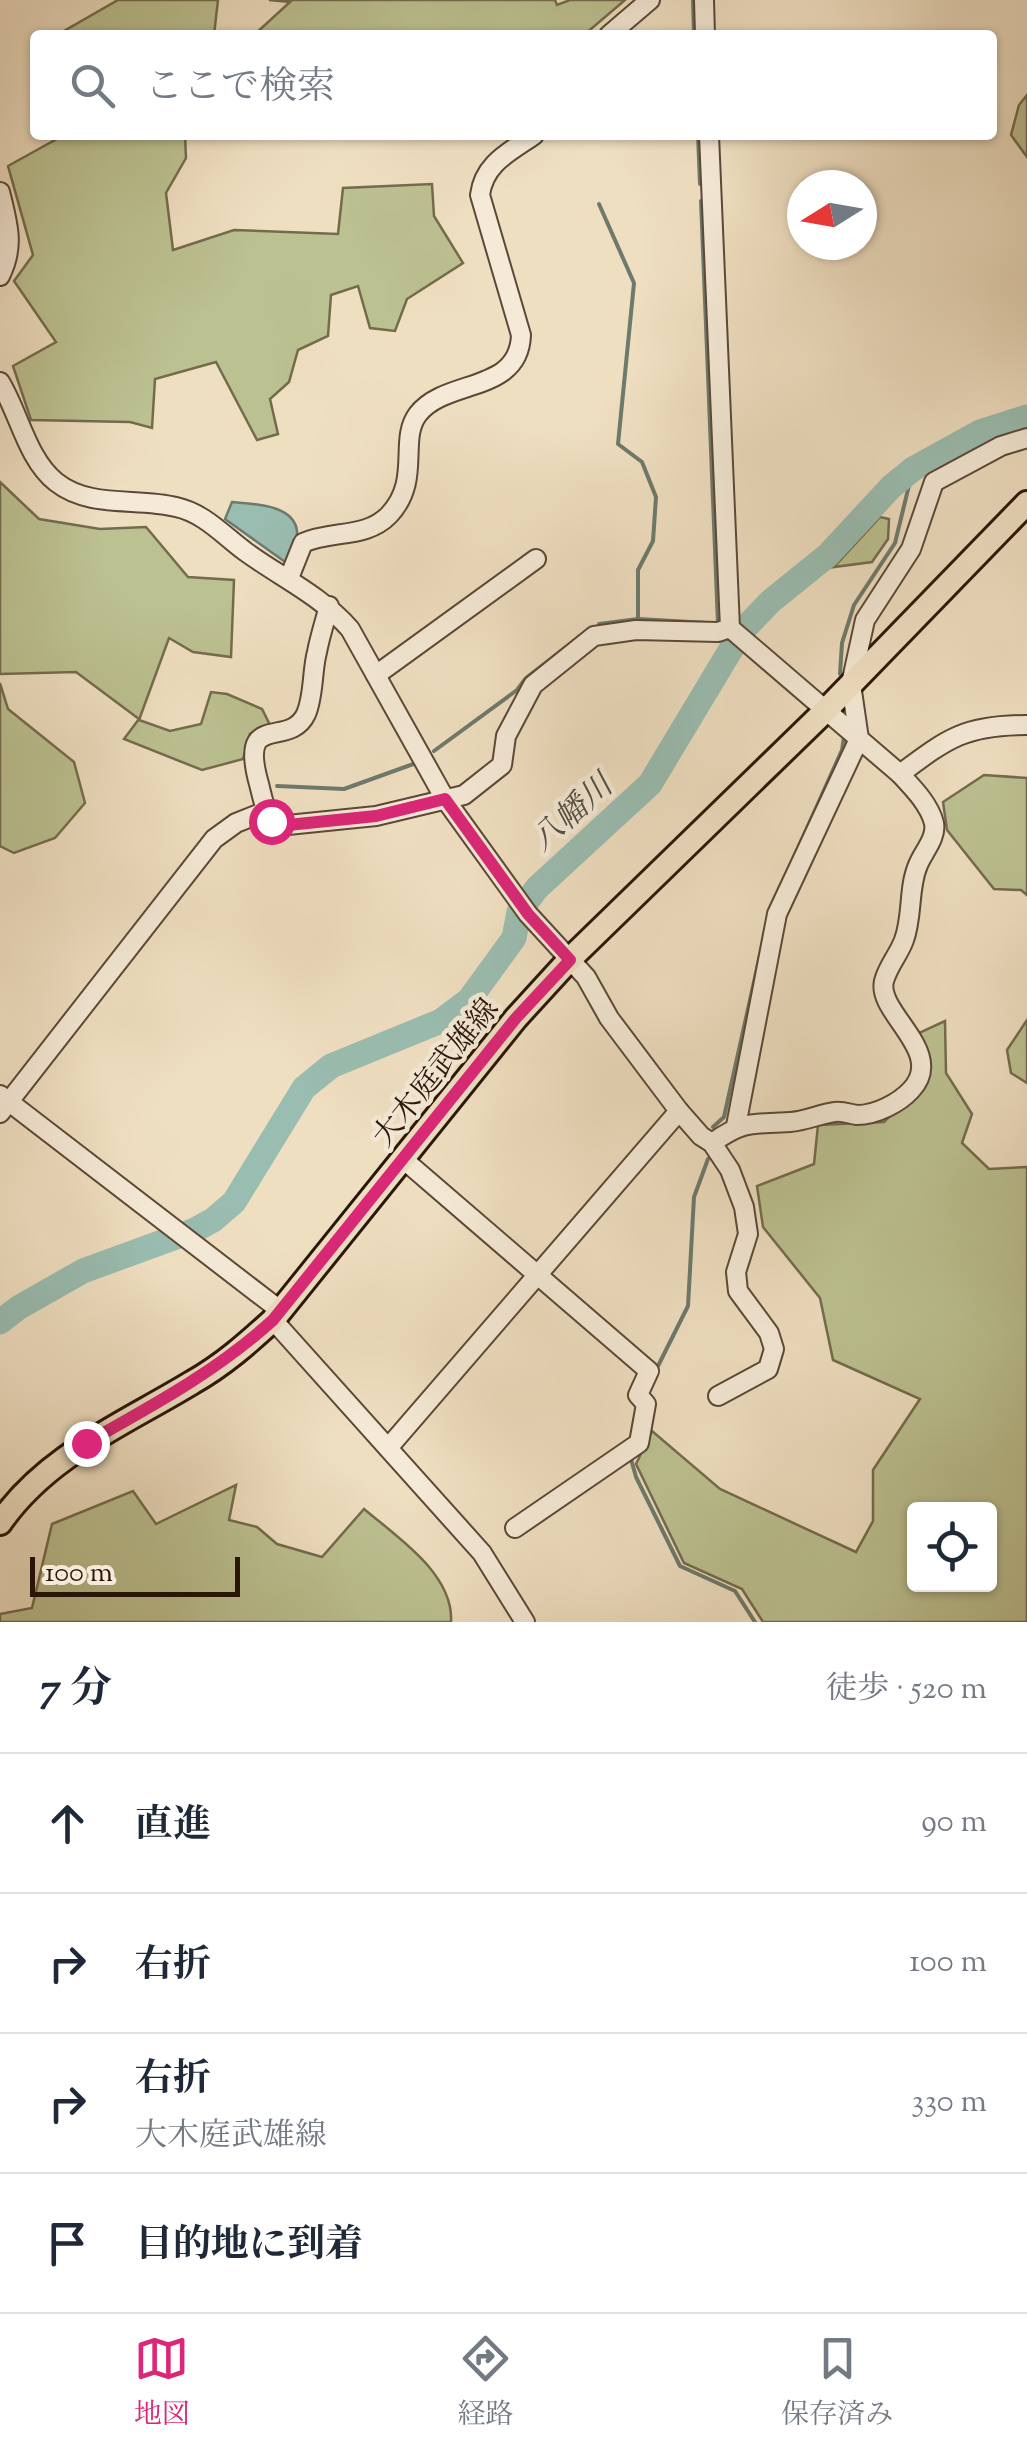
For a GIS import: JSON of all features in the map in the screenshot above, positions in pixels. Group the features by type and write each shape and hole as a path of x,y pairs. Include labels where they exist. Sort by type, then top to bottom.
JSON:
{"main road":[{"name":"大木庭武雄線","path":"3,1514 44,1473 86,1443 196,1381 236,1354 277,1316 516,1018 570,960 826,711 1027,503"}],"street":[{"path":"615,30 650,0"},
{"path":"704,0 705,30"},
{"path":"289,578 302,543 375,526 391,513 410,474 411,427 419,412 514,364 522,335 480,194 489,167 527,140"},
{"path":"709,140 730,628 900,774 921,798 934,820 935,832 916,868 907,930 882,988 885,1000 910,1031 919,1056 914,1088 893,1104 870,1114 839,1111 792,1122 759,1121 736,1126 712,1142"},
{"path":"0,192 10,236 9,256 0,276"},
{"path":"0,382 38,460 57,483 98,500 172,506 195,512 248,554 329,606 350,630 445,799 523,907 586,977 609,1018 679,1111 701,1136 712,1142 730,1170 744,1207 748,1234 736,1272 738,1291 769,1332 774,1349 768,1368 718,1396"},
{"path":"736,1126 778,914 859,739 851,684 865,620 911,549 934,482 1001,446 1027,438"},
{"path":"376,675 536,559"},
{"path":"329,606 306,714 295,726 266,735 253,750 252,760 266,811 278,826 376,816 464,796 502,765 506,736 533,685 594,636 636,630 718,632 730,628"},
{"path":"900,774 948,738 990,725 1027,725"},
{"path":"266,811 236,823 214,839 3,1103 190,1241 277,1316 482,1553 525,1622"},
{"path":"388,1448 679,1111"},
{"path":"403,1159 650,1371 638,1396 646,1404 638,1443 515,1528"}],"green space":[{"path":"118,0 218,0 215,30 66,30"},
{"path":"269,0 555,0 557,5 570,0 625,0 590,30 259,30 290,2"},
{"path":"1027,95 1027,157 1011,135 1019,105"},
{"path":"55,140 185,140 186,158 166,193 173,250 234,230 338,234 343,188 432,184 434,216 463,263 407,299 395,331 370,328 358,286 331,295 328,336 298,350 289,382 270,399 278,434 257,440 216,362 155,379 152,428 130,422 31,420 13,366 56,342 14,281 33,255 8,166"},
{"path":"0,482 39,519 100,529 146,527 188,577 234,580 231,657 193,652 169,638 139,720 170,731 201,724 211,692 227,694 262,709 270,725 250,734 243,759 202,770 124,739 139,719 76,672 0,674"},
{"path":"880,517 889,519 888,539 872,562 834,567"},
{"path":"0,683 8,709 74,762 85,803 55,838 14,853 0,846"},
{"path":"984,775 1027,778 1027,895 1021,890 994,889 947,830 943,802"},
{"path":"1027,1020 1027,1083 1011,1073 1007,1050"},
{"path":"945,1021 946,1073 972,1114 962,1143 989,1169 1027,1167 1027,1622 763,1622 742,1589 684,1563 636,1464 652,1431 720,1489 856,1552 873,1521 873,1470 920,1399 833,1360 820,1298 763,1227 757,1186 814,1164 818,1125 884,1122 923,1083 919,1033"},
{"path":"236,1485 229,1520 257,1527 277,1544 322,1557 364,1509 407,1544 433,1573 443,1588 451,1622 0,1622 0,1614 32,1608 52,1524 133,1491 156,1524"}],"water":[{"path":"232,502 271,507 288,515 297,535 288,564 225,519"}],"waterway":[{"path":"693,0 694,30"},
{"path":"698,140 700,184"},
{"path":"701,201 718,624"},
{"path":"599,204 634,283 618,444 642,462 656,497 653,541 638,570 638,618"},
{"name":"八幡川","path":"0,1322 83,1271 213,1220 234,1202 304,1088 331,1066 441,1021 469,1000 514,938 519,912 537,888 650,784 742,631 771,601 828,555 913,469 980,432 1027,417"},
{"path":"840,674 842,643 854,605 895,543 913,469"},
{"path":"599,624 638,619 708,623"},
{"path":"434,751 517,690 526,678 580,636"},
{"path":"790,866 842,750 844,737"},
{"path":"277,786 344,789 416,763"},
{"path":"713,1127 724,1117 762,946"},
{"path":"656,1370 688,1306 694,1197 708,1159"},
{"path":"631,1459 680,1566 735,1591 755,1622"}],"route":[{"path":"86,1443 196,1381 236,1354 273,1320 516,1018 570,960 528,914 445,799 376,816 278,826 271,821"}]}
